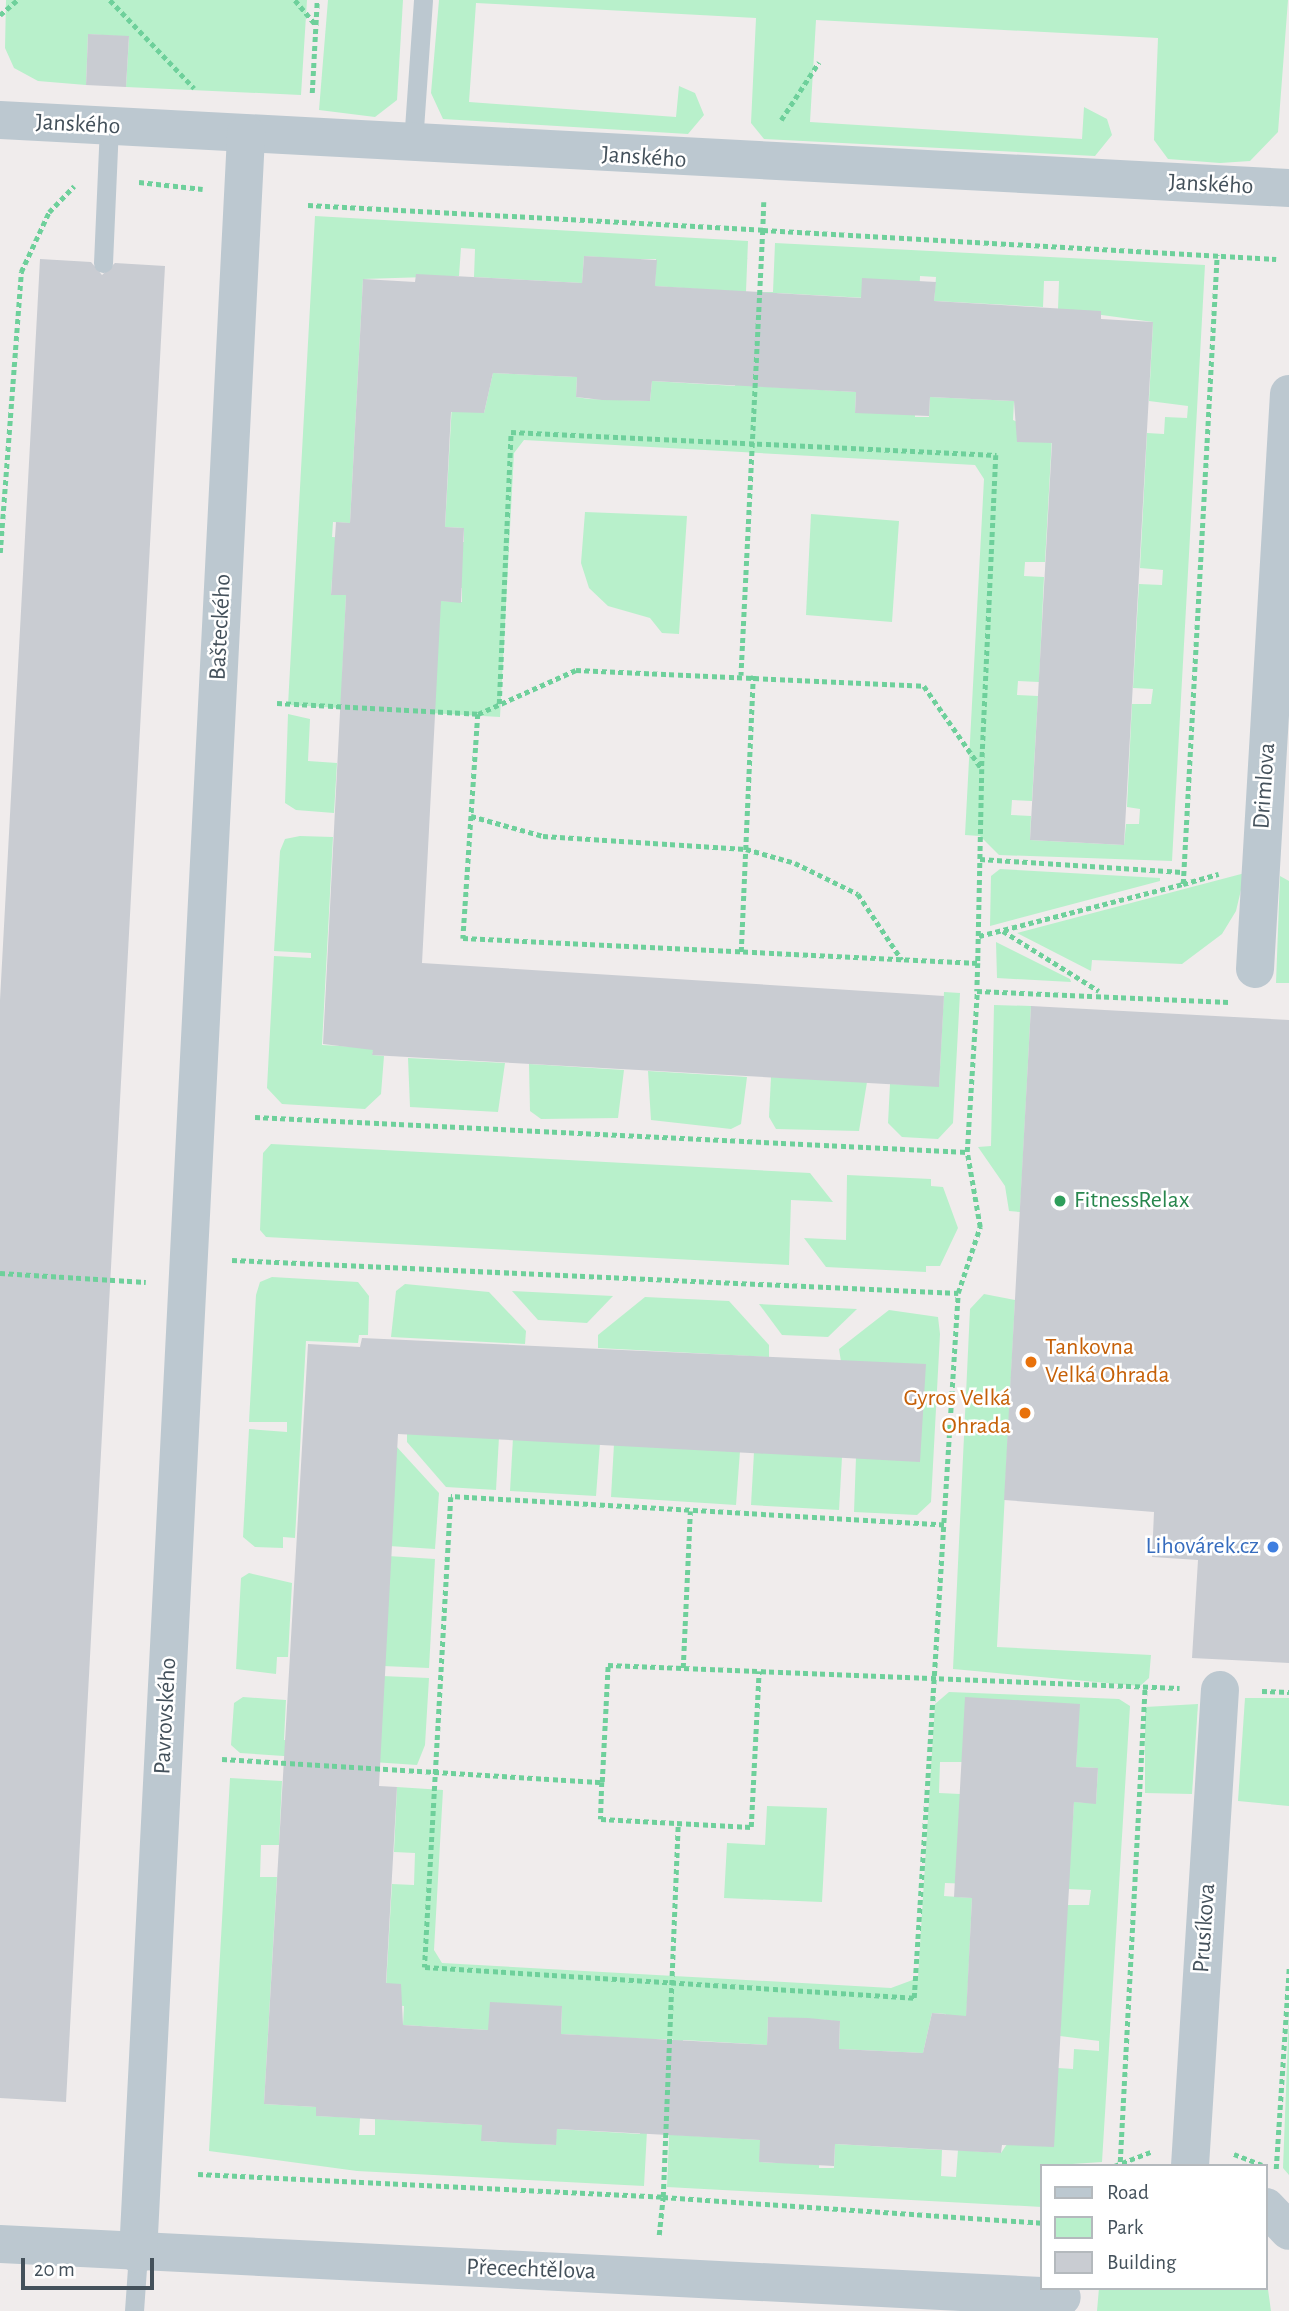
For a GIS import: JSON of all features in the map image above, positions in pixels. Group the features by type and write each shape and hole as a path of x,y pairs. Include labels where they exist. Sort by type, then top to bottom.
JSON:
{"street":[{"name":"Janského","path":"0,120 1289,188"},
{"name":"Bašteckého","path":"194,1121 246,134"},
{"name":"Drimlova","path":"1255,969 1289,394"},
{"name":"Pavrovského","path":"138,2254 190,1260 194,1121"},
{"name":"Prusíkova","path":"1190,2164 1220,1690"},
{"path":"1271,2190 1289,2231"},
{"name":"Přecechtělova","path":"0,2244 138,2254 656,2276 1064,2299"}],"lane":[{"path":"413,143 423,0"},
{"path":"103,263 109,127"},
{"name":"Pavrovského","path":"134,2311 138,2254"}],"path":[{"path":"0,15 16,0"},
{"path":"110,0 204,99"},
{"path":"295,0 315,24"},
{"path":"311,103 317,0"},
{"path":"773,133 819,62"},
{"path":"0,553 21,272 49,212 83,177 244,194"},
{"path":"741,675 765,187"},
{"path":"308,205 1276,259"},
{"path":"979,936 1183,884 1217,255"},
{"path":"499,704 511,432 996,455 982,769 977,991 967,1152 980,1227 958,1293 944,1525 914,1998 425,1967 451,1497 944,1525"},
{"path":"277,703 478,714 576,670 753,675 924,686 982,769"},
{"path":"741,952 753,675"},
{"path":"478,714 463,938 978,963"},
{"path":"471,816 543,836 746,849 795,863 858,894 902,960"},
{"path":"980,859 1183,872"},
{"path":"1002,930 1102,992"},
{"path":"977,991 1102,992 1236,1002"},
{"path":"255,1117 967,1152"},
{"path":"0,1273 152,1283 154,1260 190,1260 958,1293"},
{"path":"683,1668 690,1511"},
{"path":"759,1671 751,1827 601,1819 608,1665 1145,1686 1220,1690"},
{"path":"1120,2162 1145,1686"},
{"path":"222,1759 436,1775 603,1782"},
{"path":"656,2276 663,2197 678,1823"},
{"path":"1271,2190 1289,1967"},
{"path":"198,2174 663,2197 1040,2223"}],"green space":[{"path":"6,0 307,0 301,95 126,87 129,37 88,34 86,85 38,81 14,68 5,48"},
{"path":"328,0 403,0 397,100 375,117 319,110"},
{"path":"439,0 1288,0 1278,132 1250,161 1220,163 1168,159 1154,140 1158,38 816,20 810,122 1082,139 1084,107 1107,119 1112,135 1095,156 764,139 751,123 756,18 476,3 469,102 676,117 679,86 695,93 704,115 688,134 443,119 431,93"},
{"path":"315,216 748,241 746,292 773,292 775,243 1205,265 1172,861 999,855 980,836 965,835 984,479 975,465 524,440 514,453 500,717 288,705","holes":["461,248 475,249 474,277 582,283 584,256 599,257 640,286 641,259 656,259 655,286 740,292 735,386 652,381 650,401 589,399 576,397 577,377 493,373 484,413 452,404 445,527 464,528 464,542 444,541 442,587 462,588 462,602 441,601 342,680 346,595 331,594 332,579 347,581 349,538 332,537 333,522 350,523 363,279 459,276","920,276 936,277 934,301 1043,307 1044,281 1059,281 1058,309 1153,322 1149,401 1188,406 1187,418 1165,417 1164,434 1147,433 1140,568 1163,570 1162,585 1139,584 1133,688 1153,689 1151,704 1132,704 1127,807 1140,809 1139,824 1126,824 1124,845 1030,840 1031,816 1011,815 1012,800 1032,801 1038,696 1017,695 1018,681 1039,682 1044,577 1024,576 1025,562 1045,562 1052,437 1013,420 1014,401 930,397 929,417 915,417 916,396 855,413 856,392 772,387 777,293 919,301"]},
{"path":"585,512 687,516 679,634 662,633 650,618 608,606 589,588 581,563"},
{"path":"811,514 899,521 892,622 806,615"},
{"path":"288,714 310,719 308,761 337,763 334,813 296,810 285,803"},
{"path":"300,836 333,837 322,1045 374,1048 372,1055 384,1056 381,1094 365,1109 282,1104 267,1088 274,956 311,958 311,953 274,951 280,851 285,839"},
{"path":"1000,869 1160,878 1160,881 990,926 991,876"},
{"path":"1245,873 1236,911 1222,934 1182,964 1092,960 1091,971 1017,933"},
{"path":"1280,876 1289,881 1289,983 1276,983"},
{"path":"996,942 1070,979 1071,982 997,978"},
{"path":"944,992 960,993 953,1123 938,1139 902,1137 888,1123 890,1084 939,1086"},
{"path":"994,1005 1031,1006 1020,1212 1009,1211 1005,1186 978,1147 991,1146"},
{"path":"408,1058 505,1063 498,1112 410,1107"},
{"path":"529,1064 624,1070 618,1118 541,1119 530,1111"},
{"path":"648,1071 747,1077 741,1124 731,1129 651,1120"},
{"path":"771,1077 867,1082 859,1131 776,1129 769,1117"},
{"path":"271,1144 810,1173 833,1202 791,1200 789,1265 266,1237 260,1230 263,1153"},
{"path":"847,1175 931,1179 931,1186 943,1187 958,1228 940,1266 926,1266 926,1272 826,1267 804,1238 846,1240"},
{"path":"272,1277 358,1282 369,1296 368,1335 359,1335 358,1343 306,1341 295,1538 283,1537 283,1548 255,1547 243,1537 249,1429 287,1432 287,1422 249,1422 256,1295 260,1282"},
{"path":"405,1284 489,1292 526,1331 525,1344 391,1337 396,1291"},
{"path":"512,1291 613,1296 587,1323 538,1320"},
{"path":"984,1294 1015,1300 997,1647 1151,1655 1149,1678 1140,1686 953,1669 970,1309"},
{"path":"645,1297 729,1301 769,1345 769,1357 598,1348 598,1335"},
{"path":"759,1304 857,1309 828,1337 782,1335"},
{"path":"889,1310 938,1317 940,1334 931,1502 917,1515 854,1512 856,1457 839,1349"},
{"path":"407,1432 499,1437 496,1490 446,1487 407,1442"},
{"path":"513,1438 600,1443 596,1496 510,1491"},
{"path":"614,1444 740,1451 736,1505 611,1497"},
{"path":"395,1445 439,1493 435,1549 389,1546"},
{"path":"754,1452 842,1457 839,1510 751,1505"},
{"path":"388,1556 435,1559 429,1668 383,1666"},
{"path":"249,1573 292,1583 288,1657 277,1657 276,1674 236,1669 241,1578"},
{"path":"382,1676 429,1678 425,1745 417,1765 240,1753 231,1745 234,1703 243,1697 286,1700 284,1740 378,1745"},
{"path":"949,1692 1119,1699 1130,1706 1102,2162 1040,2164 1040,2207 667,2187 673,2039 652,2039 644,2186 357,2171 209,2151 230,1778 282,1781 279,1845 261,1845 260,1877 277,1877 264,2104 316,2107 316,2116 360,2118 359,2135 375,2135 375,2119 482,2125 482,2141 497,2142 498,2126 541,2128 540,2144 555,2145 557,2129 640,2134 645,2039 561,2034 562,2006 488,2030 403,2025 404,2006 385,2004 392,1884 414,1885 415,1853 394,1852 397,1787 443,1790 434,1950 442,1963 891,1988 918,1978 935,1704","holes":["1079,1704 1076,1767 1098,1768 1096,1803 1074,1802 1068,1889 1091,1890 1089,1905 1067,1905 1060,2036 1099,2041 1099,2051 1074,2049 1073,2069 1058,2068 1001,2153 958,2150 956,2177 941,2176 942,2150 835,2144 834,2168 819,2168 820,2143 775,2163 760,2162 760,2140 677,2135 683,2040 767,2045 768,2017 827,2020 840,2022 839,2049 923,2053 932,2013 946,2014 945,2035 966,2023 972,1898 944,1896 945,1883 973,1884 960,1794 939,1793 940,1762 962,1762"]},
{"path":"1245,1698 1289,1698 1289,1806 1238,1801"},
{"path":"1198,1704 1192,1794 1145,1793 1145,1707"},
{"path":"767,1806 827,1808 822,1902 724,1898 727,1843 765,1845"},
{"path":"1289,2012 1289,2175 1283,2168"},
{"path":"1268,2289 1271,2311 1097,2311 1099,2290"}],"building":[{"path":"88,34 129,36 126,87 86,85"},
{"path":"584,256 657,260 655,286 861,298 862,278 936,282 934,301 1101,311 1101,319 1153,322 1124,845 1030,840 1052,443 1017,442 1014,401 930,397 929,416 855,413 856,392 652,381 650,401 602,400 576,397 577,377 493,373 484,413 451,412 445,527 464,528 461,603 441,601 422,963 944,996 939,1087 372,1055 373,1050 323,1044 346,595 331,595 336,522 350,523 363,279 415,282 416,274 582,283"},
{"path":"40,259 91,262 102,275 115,263 165,266 66,2102 0,2098 0,1000"},
{"path":"1031,1006 1289,1020 1289,1663 1192,1658 1198,1560 1152,1557 1154,1512 1004,1500"},
{"path":"362,1338 926,1364 920,1462 398,1434 379,1786 397,1787 386,1983 401,1984 403,2025 488,2030 490,2002 562,2006 561,2034 767,2045 768,2017 808,2018 840,2021 839,2049 923,2053 932,2013 966,2016 972,1898 954,1897 965,1697 1080,1704 1076,1767 1098,1768 1096,1804 1074,1802 1054,2147 1002,2145 1001,2153 835,2144 834,2166 759,2162 760,2140 557,2129 556,2145 481,2141 482,2125 316,2116 316,2107 264,2104 308,1344 360,1347"}],"place":[{"name":"FitnessRelax","path":"1060,1201"},
{"name":"Tankovna Velká Ohrada","path":"1031,1362"},
{"name":"Gyros Velká Ohrada","path":"1025,1413"},
{"name":"Lihovárek.cz","path":"1273,1547"}]}
